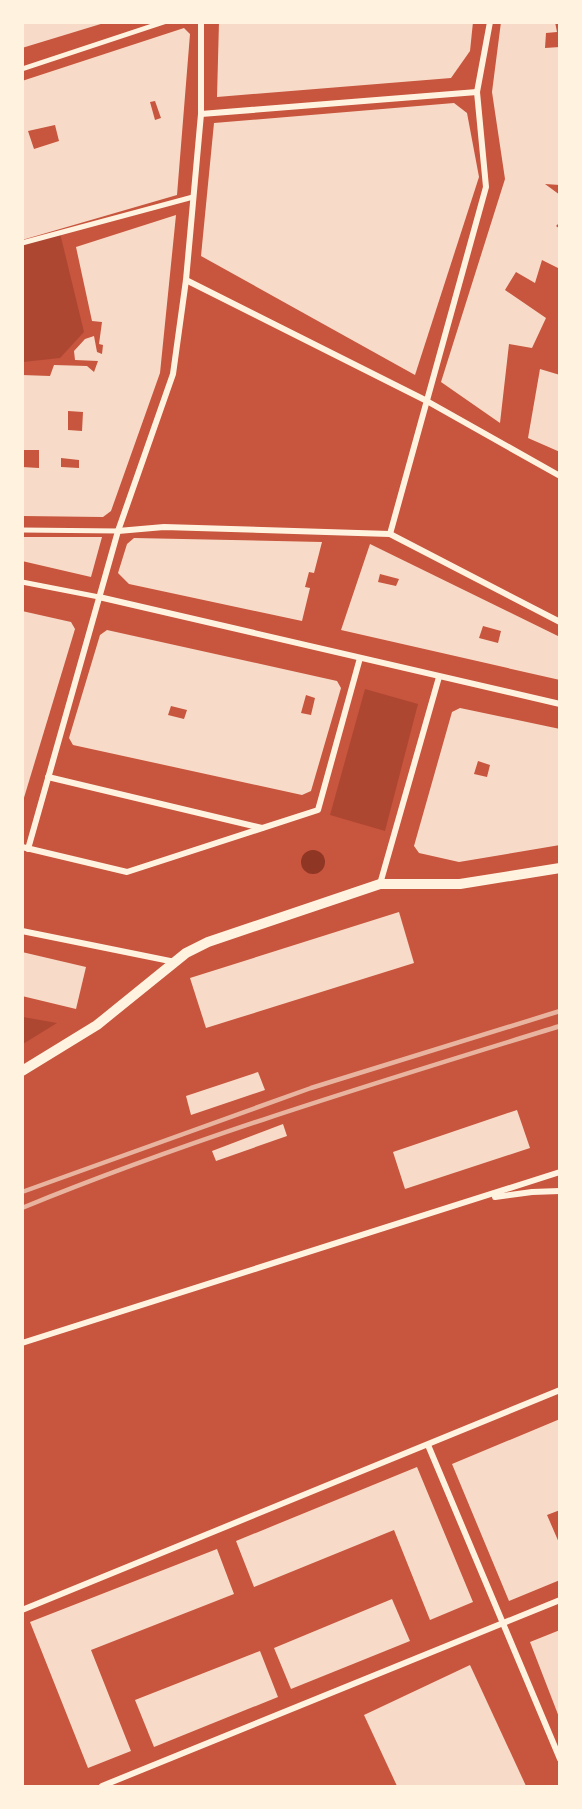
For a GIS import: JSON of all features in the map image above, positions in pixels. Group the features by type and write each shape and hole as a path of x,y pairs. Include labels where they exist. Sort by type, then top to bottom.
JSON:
{"street":[{"path":"22,69 164,22"},
{"path":"201,22 201,114 186,280 173,374 118,531 48,777 25,848 127,872 318,810 360,658"},
{"path":"390,534 425,400 486,187 477,92 490,22"},
{"path":"201,114 477,92"},
{"path":"22,243 193,197"},
{"path":"186,280 425,400 560,476"},
{"path":"22,530 118,531 164,527 390,534 560,622"},
{"path":"22,582 99,597 560,704"},
{"path":"380,884 440,677"},
{"path":"48,777 263,828"},
{"path":"22,1071 97,1025 175,962 208,942 380,884 460,884 560,868"},
{"path":"22,931 175,962"},
{"path":"22,1342 560,1172"},
{"path":"477,1200 532,1192 560,1191"},
{"path":"22,1610 560,1389"},
{"path":"428,1445 501,1624 560,1759"},
{"path":"102,1786 560,1600"}],"shaded area":[{"path":"60,233 84,332 60,358 23,362 23,243"},
{"path":"365,689 418,704 385,831 330,815"},
{"path":"313,850 322,853 325,862 322,871 313,874 304,871 301,862 304,853"},
{"path":"23,1017 57,1023 23,1044"}],"building":[{"path":"22,22 104,22 104,23 22,48"},
{"path":"219,22 473,22 470,51 451,78 217,97"},
{"path":"501,22 555,22 557,32 546,33 545,48 560,47 560,185 545,184 560,195 560,222 556,226 560,229 560,269 542,260 535,283 516,272 505,290 546,318 532,348 509,344 500,423 441,382 505,179 492,92"},
{"path":"184,28 190,34 177,195 22,240 22,81","holes":["155,101 161,118 155,120 150,102","55,125 59,141 34,149 28,131"]},
{"path":"454,103 467,113 479,177 415,375 201,256 214,123"},
{"path":"176,215 160,373 111,511 103,517 22,516 22,467 39,468 39,450 22,450 22,375 50,376 54,365 87,366 94,372 98,361 75,360 74,351 85,339 94,336 97,352 102,354 103,345 99,344 102,322 92,321 76,247","holes":["68,411 83,412 82,431 68,430","61,458 79,460 79,468 61,467"]},
{"path":"540,369 560,375 560,452 528,438"},
{"path":"22,537 102,537 91,577 22,561"},
{"path":"134,538 322,542 314,573 309,572 305,587 310,588 302,621 129,584 118,573 127,544"},
{"path":"370,544 560,637 560,680 341,630","holes":["380,574 399,579 396,586 378,582","483,626 501,631 498,643 479,638"]},
{"path":"22,611 71,622 75,629 23,801"},
{"path":"107,630 337,681 341,688 311,791 302,795 73,745 69,738 100,635","holes":["306,695 315,698 311,715 301,713","171,706 187,710 184,719 168,715"]},
{"path":"460,708 560,729 560,845 459,862 419,853 414,846 452,712","holes":["478,761 490,765 487,777 474,774"]},
{"path":"399,912 414,963 206,1028 190,978"},
{"path":"22,952 86,967 76,1009 22,996"},
{"path":"258,1072 265,1090 191,1115 186,1096"},
{"path":"517,1110 530,1148 405,1189 393,1152"},
{"path":"283,1124 287,1136 216,1161 212,1151"},
{"path":"560,1419 560,1510 547,1515 560,1545 560,1580 509,1601 452,1464"},
{"path":"417,1467 473,1602 430,1620 394,1530 254,1587 236,1541"},
{"path":"217,1549 234,1594 91,1650 131,1751 88,1768 30,1622"},
{"path":"392,1599 410,1641 291,1689 274,1648"},
{"path":"560,1630 560,1717 559,1717 530,1642"},
{"path":"260,1651 278,1697 154,1747 135,1700"},
{"path":"470,1665 526,1786 397,1786 364,1715"}],"railway":[{"path":"22,1192 311,1088 560,1011"},
{"path":"22,1208 222,1134 560,1026"}]}
